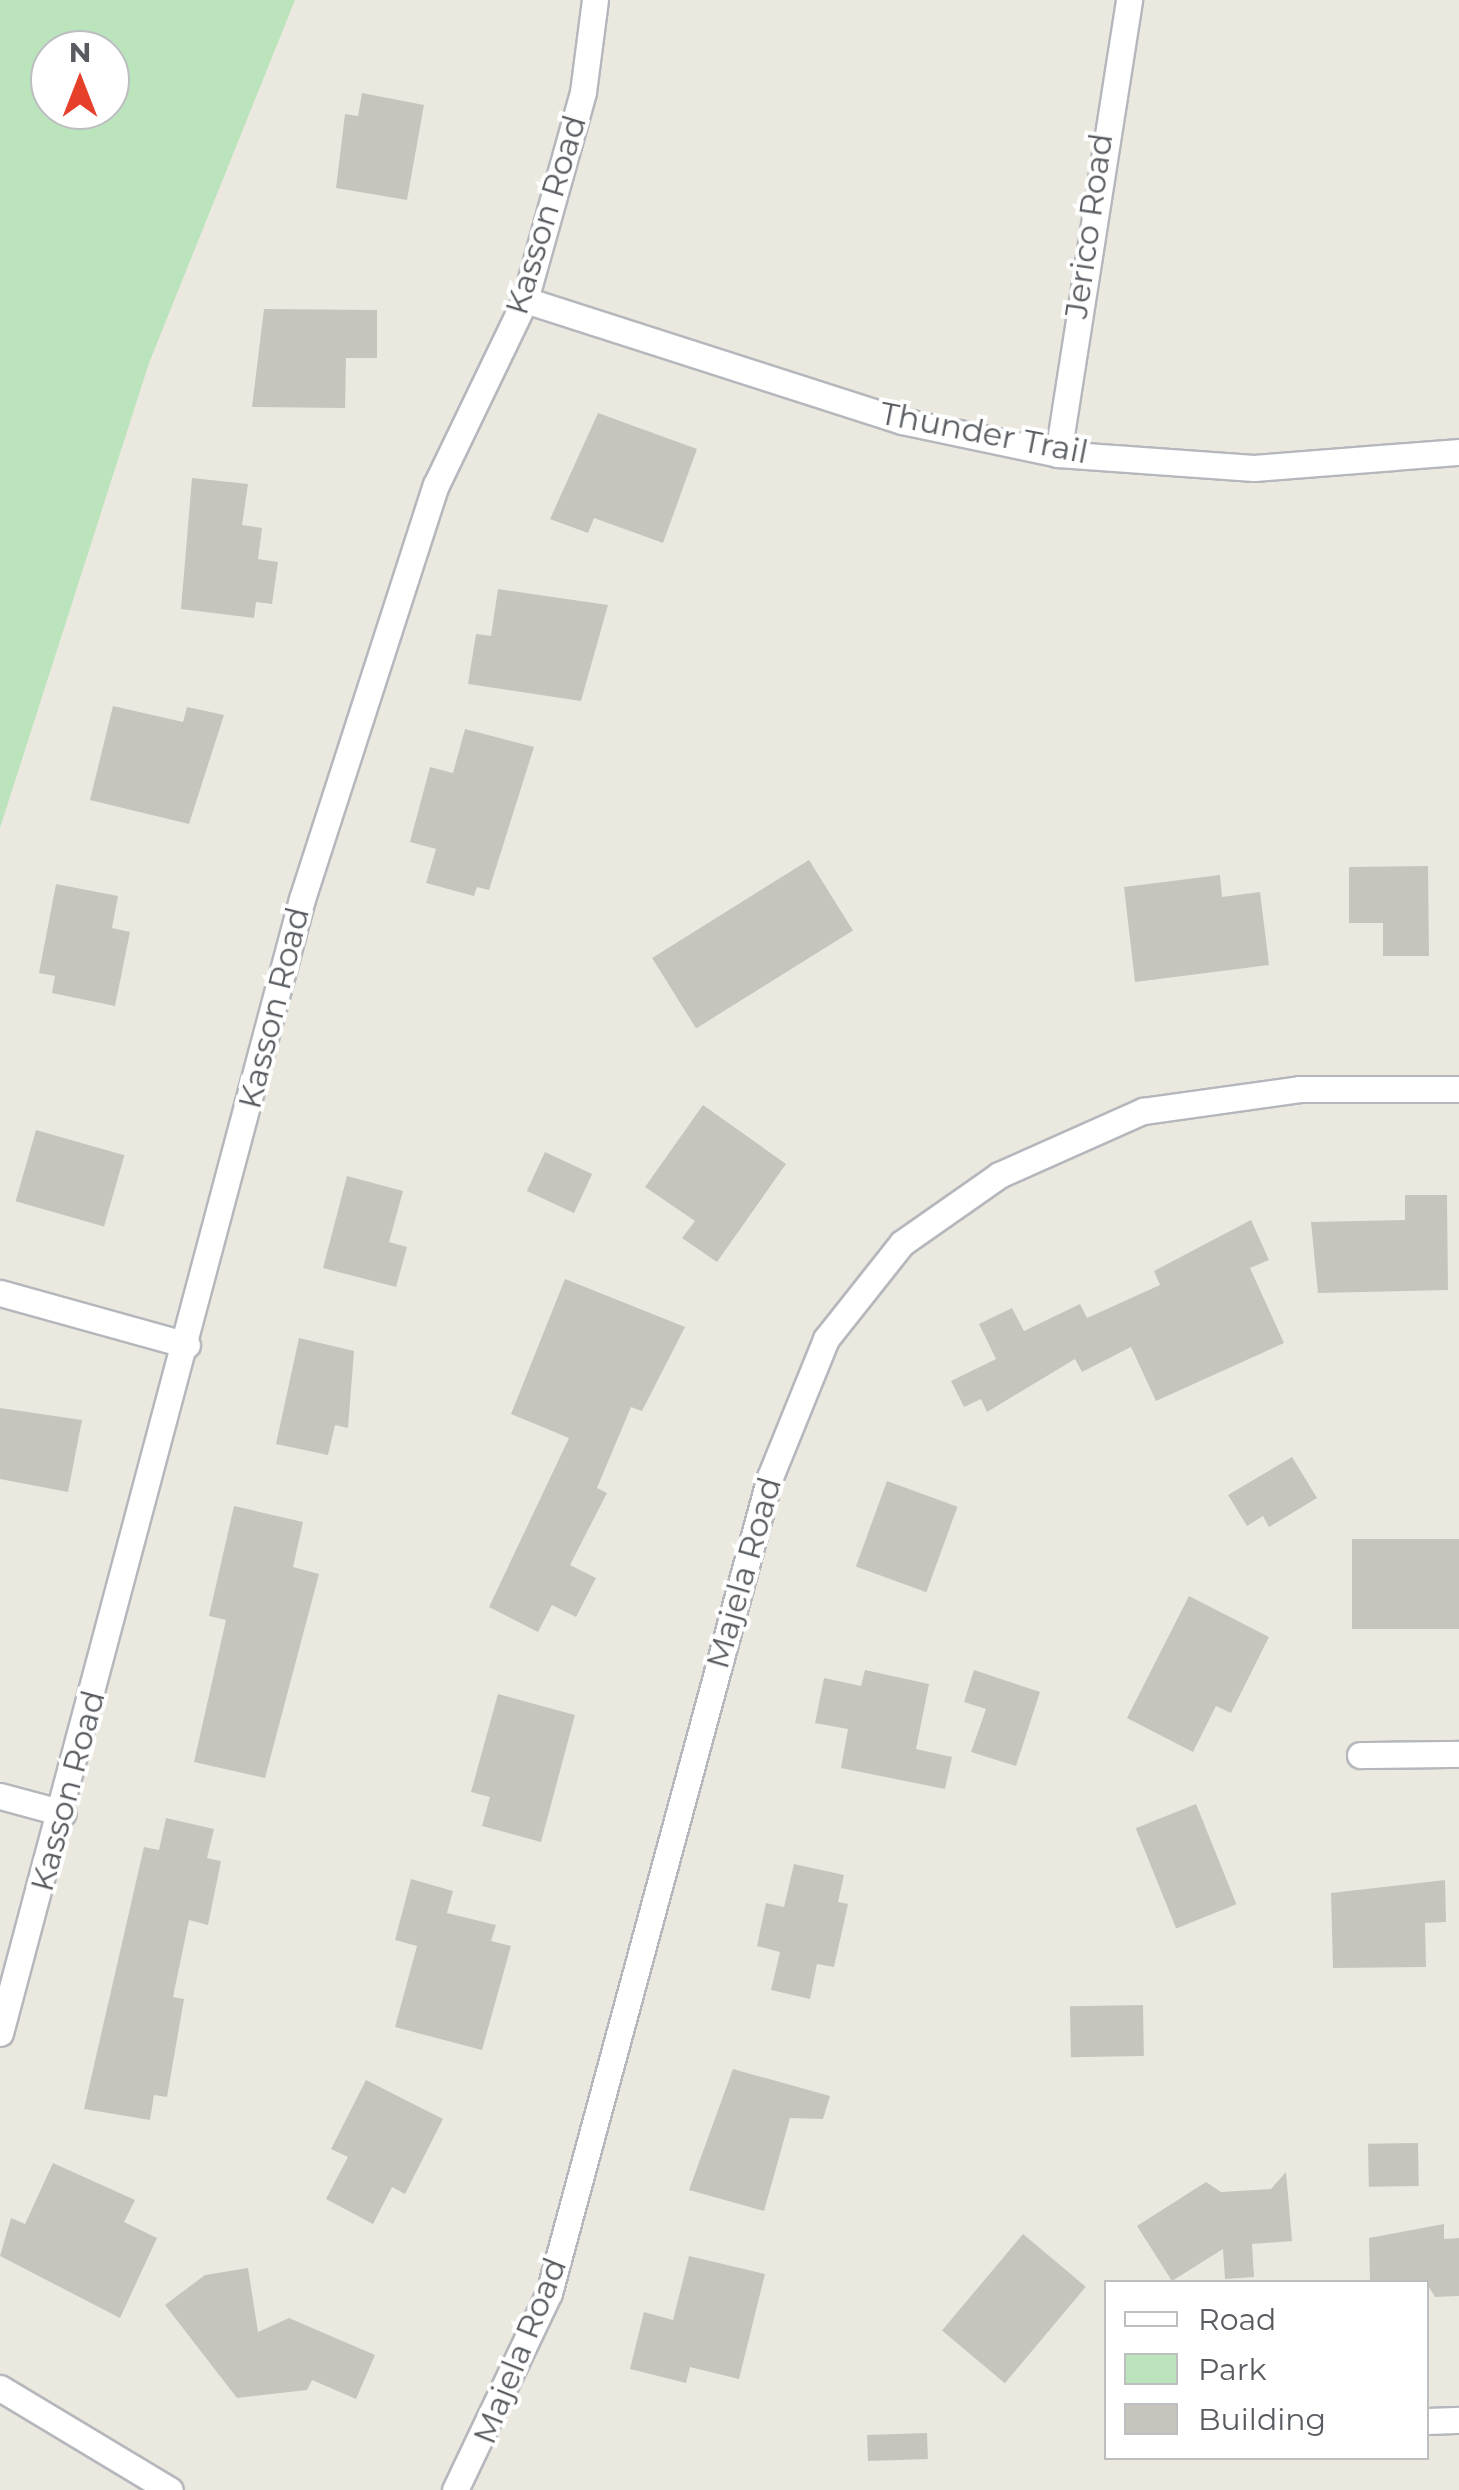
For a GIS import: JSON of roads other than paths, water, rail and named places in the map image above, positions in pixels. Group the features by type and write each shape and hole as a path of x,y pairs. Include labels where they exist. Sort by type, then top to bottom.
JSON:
{"street":[{"name":"Kasson Road","path":"0,2033 383,628 436,486 525,300 583,92 595,0"},
{"name":"Jerico Road","path":"1058,454 1129,0"},
{"name":"Thunder Trail","path":"525,300 902,421 1058,454 1254,468 1459,452"},
{"name":"Majela Road","path":"454,2490 549,2293 770,1477 826,1339 902,1243 998,1175 1143,1111 1299,1089 1459,1089"},
{"path":"0,1293 188,1345"},
{"path":"1360,1755 1459,1754"},
{"path":"0,1796 63,1813"},
{"path":"0,2388 170,2490"},
{"path":"1429,2420 1459,2420"}]}
